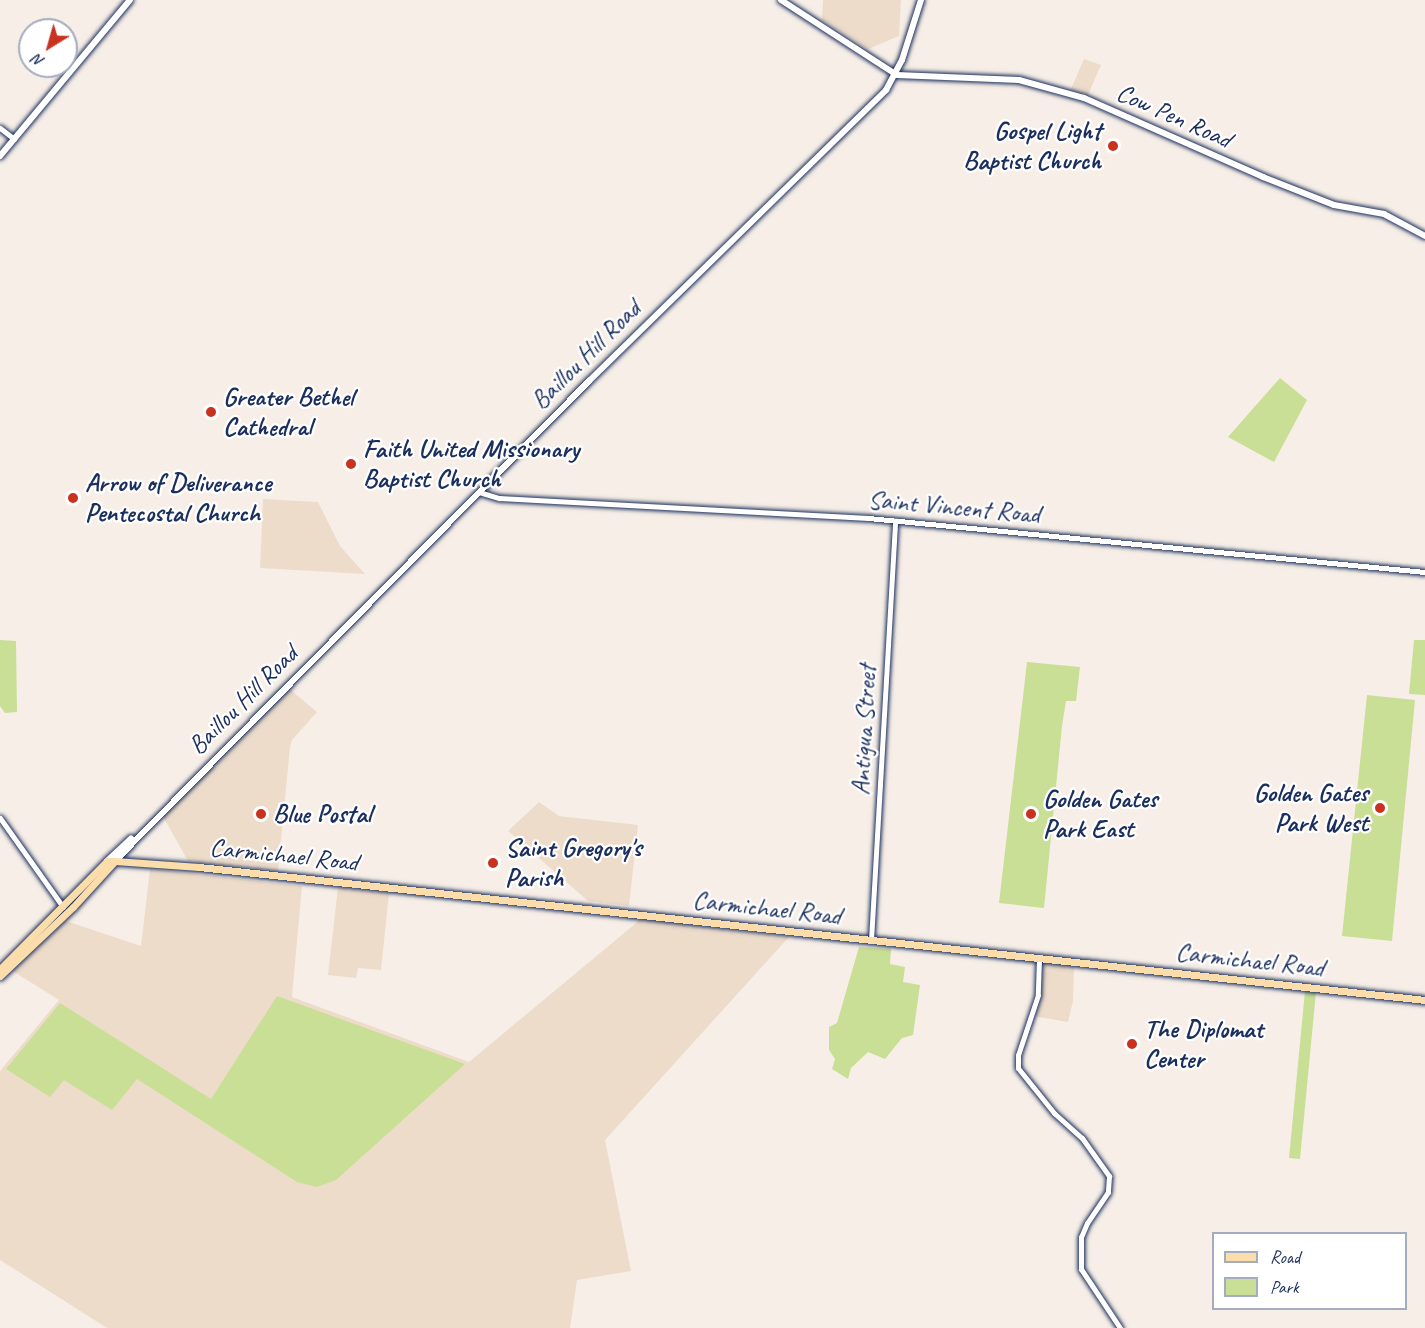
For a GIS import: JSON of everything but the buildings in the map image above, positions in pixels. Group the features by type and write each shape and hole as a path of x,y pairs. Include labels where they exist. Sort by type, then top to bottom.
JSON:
{"main road":[{"path":"0,156 130,0"},
{"path":"781,0 897,75"},
{"name":"Baillou Hill Road","path":"0,976 111,861 479,492 884,93 897,75 921,0"},
{"name":"Cow Pen Road","path":"897,75 1015,80 1084,98 1273,182 1340,207 1384,214 1425,236"},
{"path":"111,861 127,862"},
{"name":"Baillou Hill Road","path":"0,969 106,872 111,861"},
{"name":"Carmichael Road","path":"106,872 127,862 199,867 1425,1000"}],"street":[{"path":"0,128 14,139"},
{"name":"Saint Vincent Road","path":"479,492 499,498 895,521 1425,572"},
{"name":"Antigua Street","path":"871,940 895,521"},
{"path":"0,818 65,909"},
{"path":"1039,959 1038,995 1018,1055 1018,1068 1054,1113 1082,1138 1110,1180 1108,1192 1083,1230 1080,1260 1087,1281 1120,1328"}],"shaded area":[{"path":"823,0 901,0 899,36 868,49 822,20"},
{"path":"1084,59 1101,65 1087,97 1072,92 1071,89"},
{"path":"263,499 318,502 340,546 365,574 260,568"},
{"path":"287,687 317,712 292,740 290,747 278,871 188,861 161,813"},
{"path":"539,802 559,816 638,825 629,906 588,901 508,831"},
{"path":"150,869 302,886 292,997 469,1062 641,919 789,937 605,1140 631,1271 577,1280 570,1328 107,1328 0,1260 0,1071 59,1000 11,970 63,920 141,946"},
{"path":"338,887 389,893 381,970 358,968 356,978 328,975"},
{"path":"1040,962 1074,966 1073,1001 1068,1022 1033,1016"}],"green space":[{"path":"1280,378 1307,400 1274,462 1228,437"},
{"path":"0,640 16,641 17,712 5,713 0,706"},
{"path":"1414,640 1425,640 1425,695 1409,694"},
{"name":"Golden Gates Park East","path":"1027,662 1080,667 1076,701 1066,701 1062,726 1044,908 999,903"},
{"name":"Golden Gates Park West","path":"1367,695 1415,700 1392,941 1342,936"},
{"path":"859,947 891,949 890,964 905,967 903,982 920,985 913,1035 902,1038 885,1059 868,1052 851,1068 848,1079 832,1069 835,1059 829,1050 829,1027 837,1023"},
{"path":"1305,991 1316,992 1300,1159 1289,1158"},
{"path":"277,996 465,1064 336,1180 317,1187 297,1182 137,1079 112,1110 64,1080 50,1097 6,1069 60,1003 211,1099"}],"place":[{"name":"Gospel Light Baptist Church","path":"1113,146"},
{"name":"Greater Bethel Cathedral","path":"211,412"},
{"name":"Faith United Missionary Baptist Church","path":"351,464"},
{"name":"Arrow of Deliverance Pentecostal Church","path":"73,498"},
{"name":"Golden Gates Park West","path":"1380,808"},
{"name":"Blue Postal","path":"261,814"},
{"name":"Golden Gates Park East","path":"1031,814"},
{"name":"Saint Gregory's Parish","path":"493,863"},
{"name":"The Diplomat Center","path":"1132,1044"}]}
